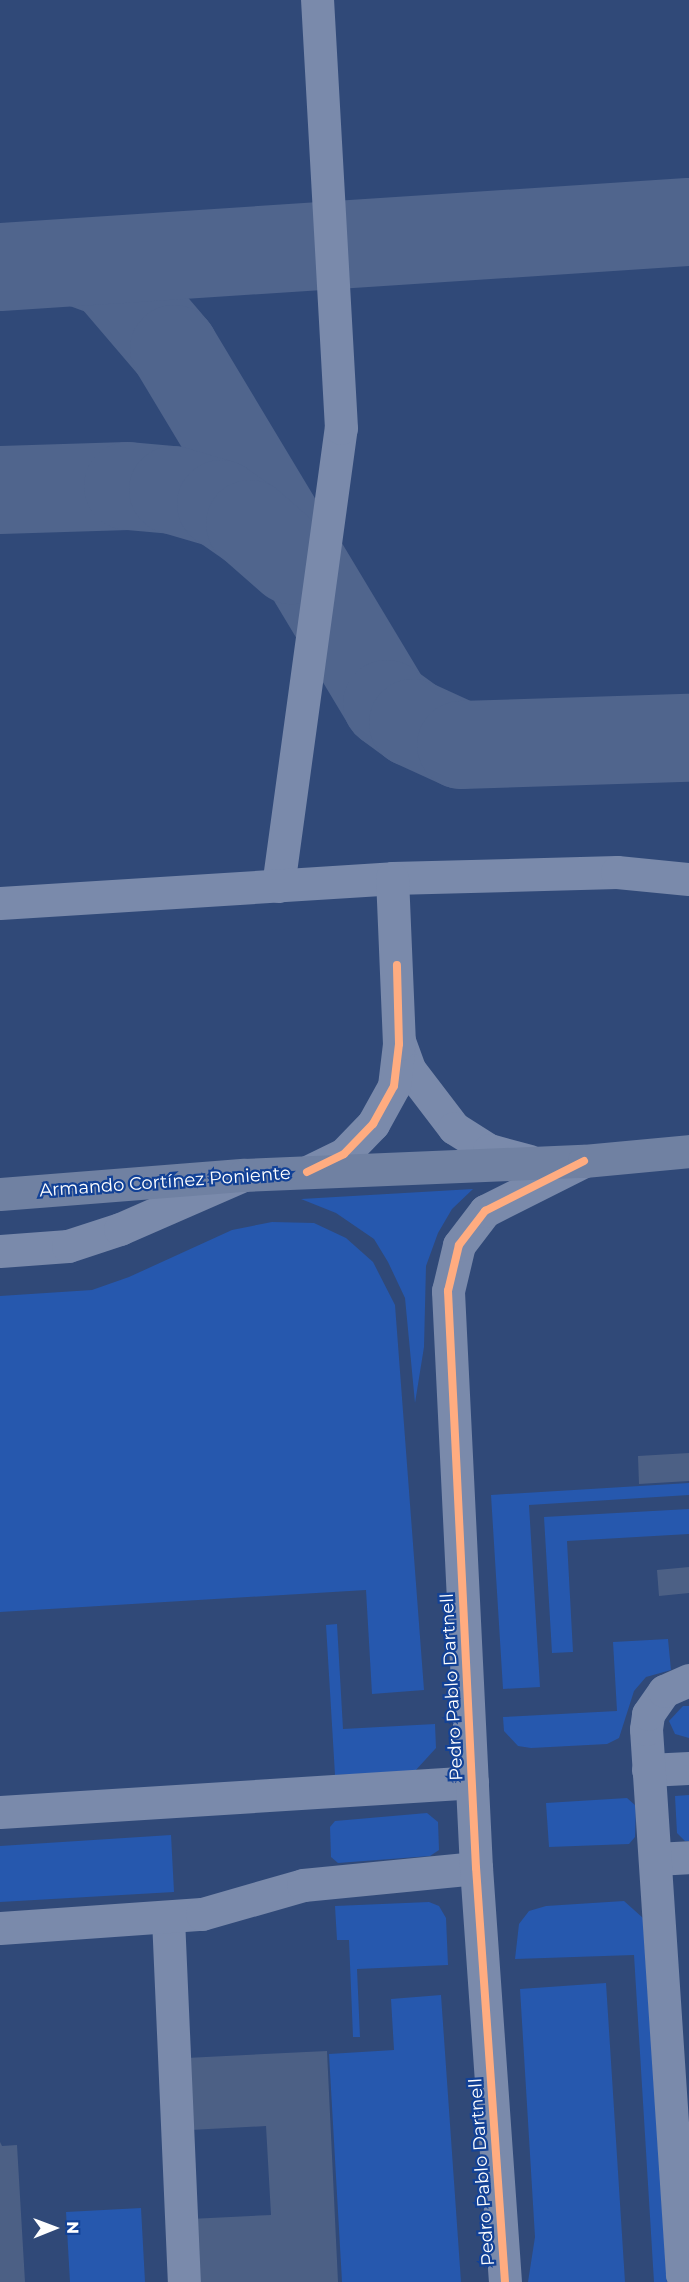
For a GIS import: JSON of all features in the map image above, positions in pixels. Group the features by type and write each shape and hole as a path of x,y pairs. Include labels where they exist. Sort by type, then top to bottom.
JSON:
{"highway":[{"name":"Armando Cortínez Poniente","path":"0,1194 244,1175 584,1161 689,1151"}],"street":[{"path":"278,886 341,428 317,0"},
{"path":"0,903 392,878 617,872 689,879"},
{"path":"307,1172 344,1154 373,1124 394,1086 399,1039 392,878"},
{"path":"399,1039 409,1070 454,1128 489,1150 535,1162"},
{"name":"Pedro Pablo Dartnell","path":"505,2282 476,1868 448,1326 452,1265 465,1235 485,1211 584,1161"},
{"path":"0,1251 68,1246 120,1229 244,1175"},
{"path":"686,2282 682,2274 648,1770 648,1714 664,1691 689,1680"},
{"path":"648,1770 689,1768"},
{"path":"0,1812 472,1782"},
{"path":"655,1860 689,1857"},
{"path":"0,1928 202,1914 303,1885 476,1868"},
{"path":"168,1918 184,2282"}],"shaded area":[{"path":"473,1189 452,1209 438,1233 426,1266 424,1347 415,1403 405,1298 388,1262 374,1239 336,1213 301,1199"},
{"path":"272,1222 314,1223 346,1238 373,1262 395,1305 424,1690 372,1694 366,1590 0,1612 0,1296 92,1290 129,1277 232,1230"},
{"path":"689,1483 689,1495 529,1505 540,1687 503,1689 491,1495"},
{"path":"689,1509 689,1534 567,1541 573,1652 552,1653 544,1517"},
{"path":"337,1624 343,1729 435,1724 436,1748 415,1771 335,1775 326,1625"},
{"path":"668,1639 671,1670 646,1677 634,1691 619,1738 607,1744 531,1748 518,1746 504,1731 503,1717 617,1711 613,1642"},
{"path":"683,1706 689,1706 689,1738 675,1734 669,1721"},
{"path":"689,1795 689,1841 685,1841 677,1833 675,1796"},
{"path":"627,1798 636,1806 635,1837 629,1844 549,1847 546,1803"},
{"path":"427,1813 438,1822 439,1850 430,1856 338,1863 331,1857 330,1827 335,1821"},
{"path":"171,1835 174,1892 0,1902 0,1846"},
{"path":"624,1901 643,1918 667,2282 654,2282 634,1955 515,1959 519,1924 529,1911 546,1906"},
{"path":"429,1902 439,1906 446,1918 448,1965 357,1969 360,2037 353,2037 349,1940 337,1940 335,1906"},
{"path":"606,1983 625,2282 528,2282 535,2237 520,1989"},
{"path":"441,1995 461,2282 342,2282 329,2054 394,2050 391,1999"},
{"path":"141,2208 145,2282 70,2282 66,2212"}],"building":[{"path":"689,1453 689,1481 639,1484 638,1456"},
{"path":"689,1567 689,1593 659,1596 657,1570"},
{"path":"327,2051 338,2282 193,2282 190,2219 271,2215 266,2126 190,2130 186,2058"},
{"path":"0,2142 2,2146 17,2145 25,2282 0,2282"}],"taxiway":[{"path":"0,267 689,222"},
{"path":"80,263 110,274 174,349 387,704 413,723 461,745 689,738"},
{"path":"0,490 128,486 173,490 221,504 250,524 291,560"}],"cycle path":[{"path":"307,1172 344,1154 373,1124 394,1086 399,1044 397,965"},
{"path":"505,2282 476,1868 448,1291 459,1245 485,1211 584,1161"}]}
